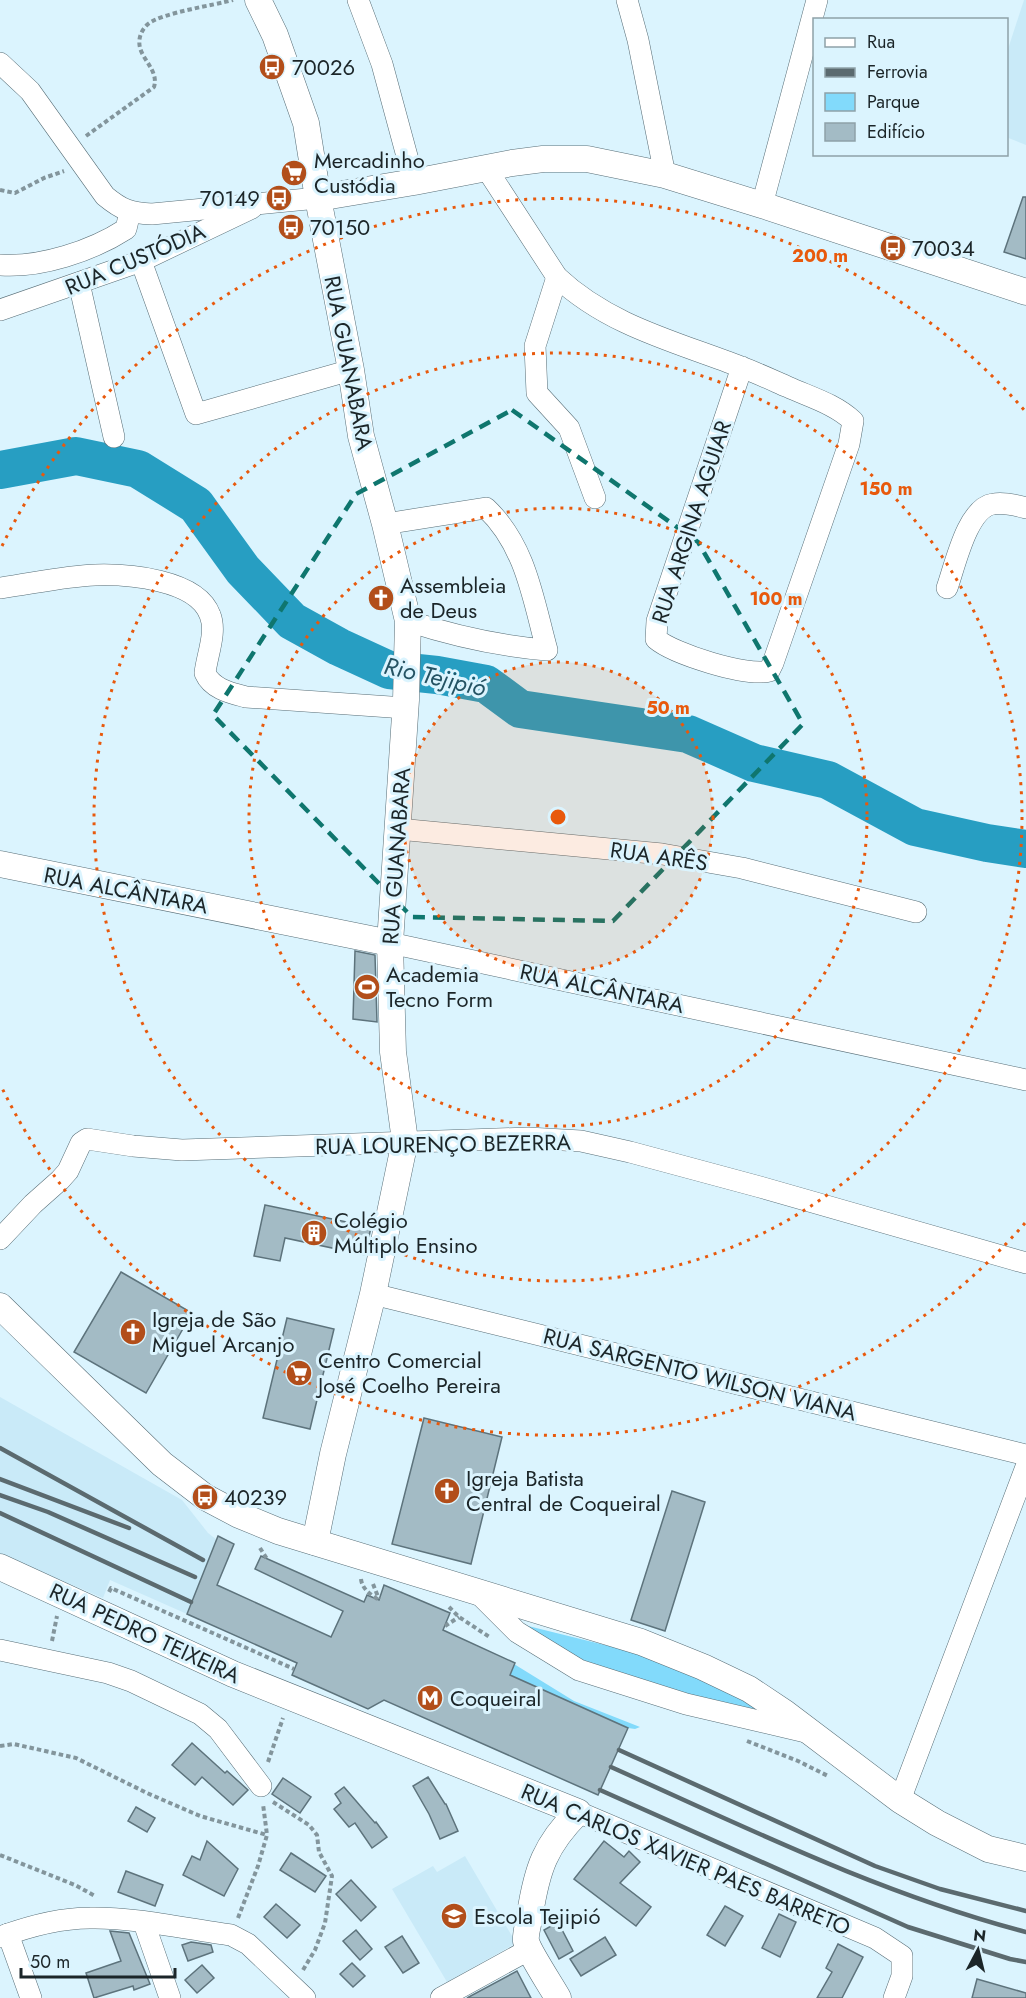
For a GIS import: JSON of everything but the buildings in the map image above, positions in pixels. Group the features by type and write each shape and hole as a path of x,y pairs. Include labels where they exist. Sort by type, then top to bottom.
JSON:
{"street":[{"name":"RUA GUANABARA","path":"258,0 274,35 306,123 361,436 385,524 408,627 390,943 393,1052 405,1141 373,1294 333,1454 315,1542"},
{"path":"358,0 381,64 414,182"},
{"path":"627,0 638,40 665,175"},
{"path":"762,204 817,0"},
{"path":"0,63 30,91 105,196 119,208 130,212 152,214 267,201 318,198 543,159 587,159 665,175 762,204 1026,292"},
{"name":"RUA ARGINA AGUIAR","path":"486,168 557,277 569,288 611,316 660,339 742,367 830,405 852,421 846,454 773,663 768,671 762,673 736,669 666,647 656,639 655,631 742,367"},
{"name":"RUA CUSTÓDIA","path":"0,310 141,261 267,201"},
{"path":"0,265 26,266 104,243 126,229 130,212"},
{"path":"141,261 196,414 351,370"},
{"path":"557,277 536,345 537,393 569,428 596,498"},
{"path":"79,283 114,437"},
{"path":"947,588 968,529 975,516 983,508 993,504 1010,504 1026,508"},
{"path":"385,524 486,508 502,523 526,569 546,650 512,647 408,627"},
{"path":"0,588 93,575 131,575 173,585 189,592 204,604 211,616 212,630 205,673 214,685 225,691 246,697 405,704"},
{"name":"RUA ARÊS","path":"398,829 662,854 742,868 916,912"},
{"name":"RUA ALCÂNTARA","path":"0,864 390,943 1026,1080"},
{"name":"RUA LOURENÇO BEZERRA","path":"0,1239 68,1171 81,1143 87,1139 182,1150 528,1138 581,1141 630,1152 1026,1263"},
{"name":"RUA SARGENTO WILSON VIANA","path":"373,1294 1026,1455"},
{"path":"0,1306 162,1464 205,1497 239,1515 278,1531 641,1642 703,1667 749,1689 900,1800 937,1823 988,1849 1026,1858"},
{"path":"900,1800 1026,1467"},
{"name":"RUA PEDRO TEIXEIRA","path":"0,1567 223,1669 466,1768"},
{"path":"479,1594 517,1632 579,1670 686,1704 810,1733"},
{"path":"0,1650 123,1678 200,1714 218,1729 262,1791"},
{"name":"RUA CARLOS XAVIER PAES BARRETO","path":"466,1768 578,1812 875,1938 902,1956 902,1976 894,1998"},
{"path":"558,1998 528,1945 533,1897 538,1873 547,1852 559,1831 578,1812"},
{"path":"31,1998 4,1936 51,1923 87,1918 116,1918 231,1935 248,1944 299,1992"},
{"path":"144,1923 170,1998"},
{"path":"441,1998 528,1945"}],"path":[{"path":"0,190 15,193 44,178 76,156 154,87 156,80 141,51 139,42 141,32 149,23 167,16 233,0"},
{"path":"361,1576 362,1584 379,1600 372,1576"},
{"path":"48,1660 61,1595"},
{"path":"445,1626 459,1617"},
{"path":"0,1746 14,1744 76,1758 200,1816 267,1835"},
{"path":"231,1935 258,1866 267,1835 262,1791"},
{"path":"262,1791 309,1825 317,1835 319,1852 332,1876 325,1923 299,1992"},
{"path":"0,1855 75,1885 105,1901"}],"highlighted area":[{"path":"512,410 698,542 803,724 613,921 412,917 213,715 356,494"}],"shaded area":[{"path":"1024,0 1026,0 1026,145 1008,138 1008,49"},
{"path":"0,1397 182,1500 208,1533 217,1540 187,1614 110,1580 103,1598 0,1554"},
{"name":"Escola Tejipió","path":"465,1856 516,1943 447,1982 392,1889 433,1866 437,1872"}],"green space":[{"path":"520,1624 637,1653 737,1693 751,1703 761,1715 581,1665"},
{"path":"514,1664 574,1701 640,1727 628,1728 510,1675"}],"waterway":[{"name":"Rio Tejipió","path":"0,470 76,456 138,469 196,505 243,570 292,621 339,647 389,670 437,675 486,684 520,709 688,734 754,763 828,780 915,827 1026,849"}],"railway":[{"path":"0,1448 203,1560"},
{"path":"0,1479 129,1528"},
{"path":"0,1495 48,1512 195,1577"},
{"path":"0,1513 191,1602"},
{"path":"619,1750 875,1866 940,1889 1026,1911"},
{"path":"611,1767 764,1836 867,1879 972,1917 1026,1932"},
{"path":"600,1790 908,1927 1026,1962"}],"place":[{"name":"70026","path":"272,67"},
{"name":"Mercadinho Custódia","path":"294,173"},
{"name":"70149","path":"279,198"},
{"name":"70150","path":"291,227"},
{"name":"70034","path":"893,248"},
{"name":"Assembleia de Deus","path":"381,598"},
{"name":"Academia Tecno Form","path":"367,987"},
{"name":"Colégio Múltiplo Ensino","path":"314,1233"},
{"name":"Igreja de São Miguel Arcanjo","path":"133,1332"},
{"name":"Centro Comercial José Coelho Pereira","path":"299,1373"},
{"name":"Igreja Batista Central de Coqueiral","path":"447,1491"},
{"name":"40239","path":"205,1497"},
{"name":"Coqueiral","path":"430,1698"},
{"name":"Escola Tejipió","path":"454,1916"}]}
